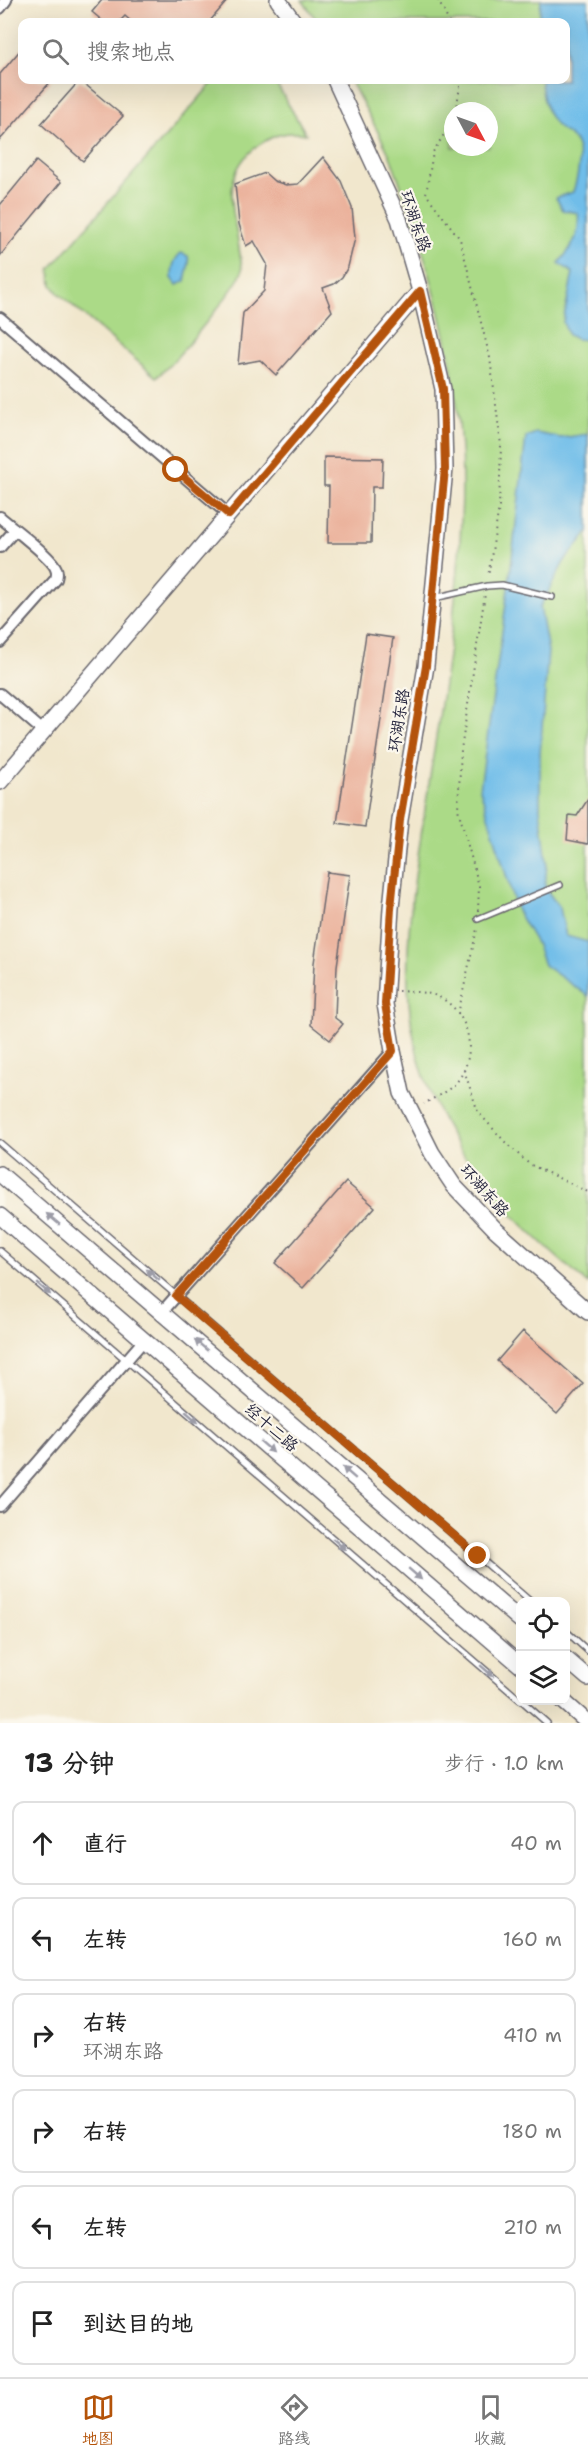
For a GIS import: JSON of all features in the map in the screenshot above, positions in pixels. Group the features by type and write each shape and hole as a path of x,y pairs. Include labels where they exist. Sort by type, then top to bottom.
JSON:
{"street":[{"path":"0,8 6,0"},
{"path":"278,0 291,18"},
{"name":"环湖东路","path":"337,84 399,219 420,291 443,389 445,469 426,666 400,820 385,1004 393,1051 402,1094 432,1153 454,1186 496,1230 588,1312"},
{"path":"0,782 420,291"},
{"path":"0,318 229,515"},
{"path":"0,517 56,567 56,579 0,642"},
{"path":"0,547 15,530"},
{"path":"0,694 43,731"},
{"path":"162,1312 393,1051"},
{"path":"0,1174 516,1617"},
{"name":"经十二路","path":"0,1216 516,1662"},
{"path":"0,1506 144,1340"},
{"path":"570,1662 588,1678"},
{"path":"567,1705 588,1723"}],"lane":[{"path":"432,598 502,585 552,597"},
{"path":"478,919 560,885"},
{"path":"0,1143 525,1597"},
{"path":"0,1251 516,1696"},
{"path":"570,1635 588,1651"},
{"path":"527,1705 547,1723"}],"path":[{"path":"438,0 447,18"},
{"path":"457,102 460,84"},
{"path":"444,134 433,152 426,194 460,239 490,358 501,445 499,507 461,750 458,809 479,886 478,919 458,1014"},
{"path":"386,991 422,992 438,997 458,1014 468,1036 469,1053 464,1069 455,1083 411,1112"},
{"path":"464,1069 478,1112 506,1143 529,1164 588,1192"}],"green space":[{"path":"302,0 588,0 588,1284 541,1243 498,1200 462,1152 432,1097 419,1060 411,1022 408,945 411,906 455,598 462,481 458,412 447,343 420,242 389,154 352,84 570,84 570,18 315,18"},
{"path":"212,84 276,84 306,134 287,133 270,138 247,156 239,167 234,179 232,205 242,271 230,292 203,326 156,377 58,293 52,285 50,269"}],"water":[{"path":"541,0 588,0 588,340 576,339 568,335 563,322 573,273 559,263 575,240 578,228 578,213 563,210 556,198 573,192 578,173 577,146 574,140 555,123 548,112 542,84 570,84 570,18 539,18"},
{"path":"181,253 188,256 189,263 185,281 177,285 172,278 172,271"},
{"path":"536,433 561,438 588,434 588,532 564,562 540,607 548,651 540,754 540,809 547,862 545,888 560,908 566,936 588,942 588,996 544,965 536,943 517,911 480,789 510,575 526,437"}],"building":[{"path":"102,0 228,0 212,18 127,18 125,16 123,18 99,18 92,12"},
{"path":"18,53 18,84 49,84 0,140 0,74"},
{"path":"76,84 85,84 123,116 83,161 41,124"},
{"path":"323,157 341,181 352,208 355,238 348,267 342,277 334,284 323,288 332,311 276,375 260,360 238,364 243,313 264,291 267,264 254,241 246,246 239,224 235,184 265,173 274,181 286,185 298,184"},
{"path":"36,161 61,182 0,256 0,205"},
{"path":"324,457 383,458 382,487 372,487 371,543 328,543 329,486 324,486"},
{"path":"366,634 393,638 365,827 337,823"},
{"path":"588,799 588,844 567,840 569,815 577,816"},
{"path":"327,872 350,875 337,966 335,1018 343,1024 330,1040 311,1025 314,963"},
{"path":"346,1182 375,1207 303,1288 275,1263"},
{"path":"523,1331 583,1384 557,1414 497,1361"}],"route":[{"path":"176,470 229,515 420,291 443,389 445,469 426,666 400,820 391,908 385,1004 393,1051 176,1296 478,1556"}]}
